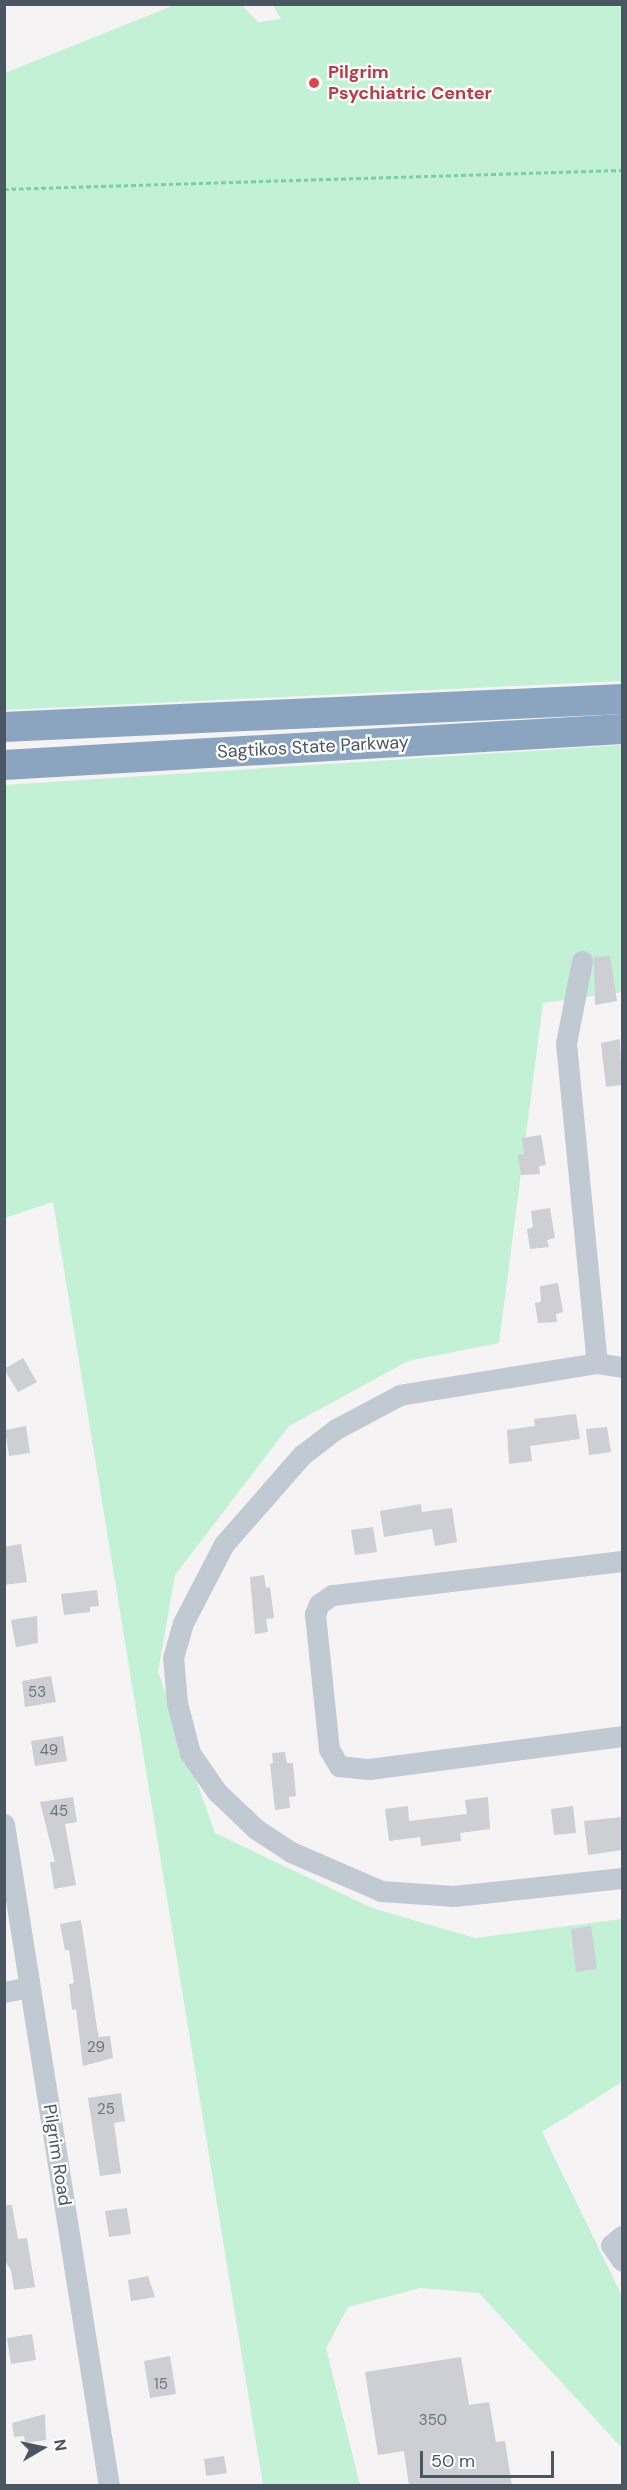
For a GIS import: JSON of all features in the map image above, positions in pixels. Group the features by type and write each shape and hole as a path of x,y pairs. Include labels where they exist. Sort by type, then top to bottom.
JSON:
{"highway":[{"name":"Sagtikos State Parkway","path":"4,727 622,699"},
{"name":"Sagtikos State Parkway","path":"4,765 622,729"}],"street":[{"path":"582,961 566,1044 597,1363"},
{"path":"622,1367 597,1363 400,1395 336,1430 302,1455 224,1544 183,1623 173,1657 177,1703 190,1753 225,1799 256,1829 291,1852 381,1891 454,1896 622,1878"},
{"path":"622,1561 333,1595 319,1604 315,1614 329,1749 339,1766 369,1769 622,1736"},
{"name":"Pilgrim Road","path":"4,1824 109,2486"},
{"path":"4,1992 30,1987"},
{"path":"622,2236 611,2245 622,2261"}],"path":[{"path":"4,189 622,170"}],"green space":[{"path":"177,4 242,5 258,22 281,19 273,5 622,5 622,681 5,710 5,73"},
{"path":"622,745 622,992 543,1003 499,1343 408,1361 289,1426 175,1575 158,1672 215,1833 372,1908 475,1938 622,1919 622,2082 542,2132 622,2296 622,2448 479,2293 420,2288 348,2307 326,2348 360,2485 263,2485 53,1202 5,1218 4,785"}],"building":[{"path":"610,956 617,1001 595,1005 594,957"},
{"path":"620,1039 622,1085 606,1087 601,1043"},
{"path":"541,1135 546,1165 539,1166 540,1174 521,1175 518,1155 524,1154 522,1138"},
{"path":"550,1208 555,1238 547,1240 549,1247 530,1249 527,1229 533,1227 531,1211"},
{"path":"558,1283 563,1312 556,1314 557,1322 538,1323 535,1303 541,1302 540,1286"},
{"path":"23,1358 37,1382 18,1392 4,1369"},
{"path":"576,1414 580,1439 530,1446 532,1461 509,1464 507,1430 535,1426 534,1419"},
{"path":"26,1426 30,1453 9,1456 5,1430"},
{"path":"607,1427 611,1452 589,1455 586,1429"},
{"path":"421,1504 422,1512 452,1508 457,1542 435,1546 432,1529 384,1537 380,1511"},
{"path":"373,1527 377,1552 355,1555 351,1530"},
{"path":"21,1544 27,1582 4,1585 4,1547"},
{"path":"264,1575 266,1588 270,1587 274,1618 266,1619 268,1632 255,1634 250,1577"},
{"path":"97,1590 99,1606 90,1607 90,1612 64,1615 61,1594"},
{"path":"37,1616 38,1643 16,1647 11,1620"},
{"path":"51,1676 56,1702 25,1707 22,1681"},
{"path":"63,1736 67,1761 35,1766 31,1741"},
{"path":"285,1752 287,1763 293,1763 296,1796 289,1797 290,1808 275,1810 270,1764 273,1763 272,1753"},
{"path":"73,1797 77,1822 65,1824 76,1885 54,1889 50,1862 55,1862 40,1802"},
{"path":"488,1797 490,1829 460,1833 461,1841 421,1846 420,1837 389,1841 385,1809 408,1806 409,1821 467,1814 465,1800"},
{"path":"573,1806 576,1833 554,1835 551,1809"},
{"path":"622,1817 622,1850 588,1855 584,1821"},
{"path":"81,1920 99,2037 110,2036 113,2058 83,2066 76,2009 72,2010 69,1984 74,1983 69,1950 65,1950 60,1924"},
{"path":"591,1926 597,1969 576,1972 571,1929"},
{"path":"121,2093 125,2121 114,2123 121,2173 100,2176 88,2098"},
{"path":"4,2205 12,2205 18,2239 27,2238 35,2287 14,2290 11,2270 4,2260"},
{"path":"127,2208 131,2234 109,2237 105,2211"},
{"path":"148,2276 155,2297 131,2301 128,2280"},
{"path":"32,2334 36,2360 11,2364 7,2338"},
{"path":"170,2356 176,2394 150,2398 144,2361"},
{"path":"461,2357 469,2405 489,2402 496,2442 505,2441 512,2486 409,2486 404,2451 378,2455 365,2372"},
{"path":"45,2414 46,2440 25,2443 24,2436 14,2437 12,2423"},
{"path":"224,2456 227,2473 206,2476 204,2459"}],"place":[{"name":"Pilgrim Psychiatric Center","path":"314,83"}]}
